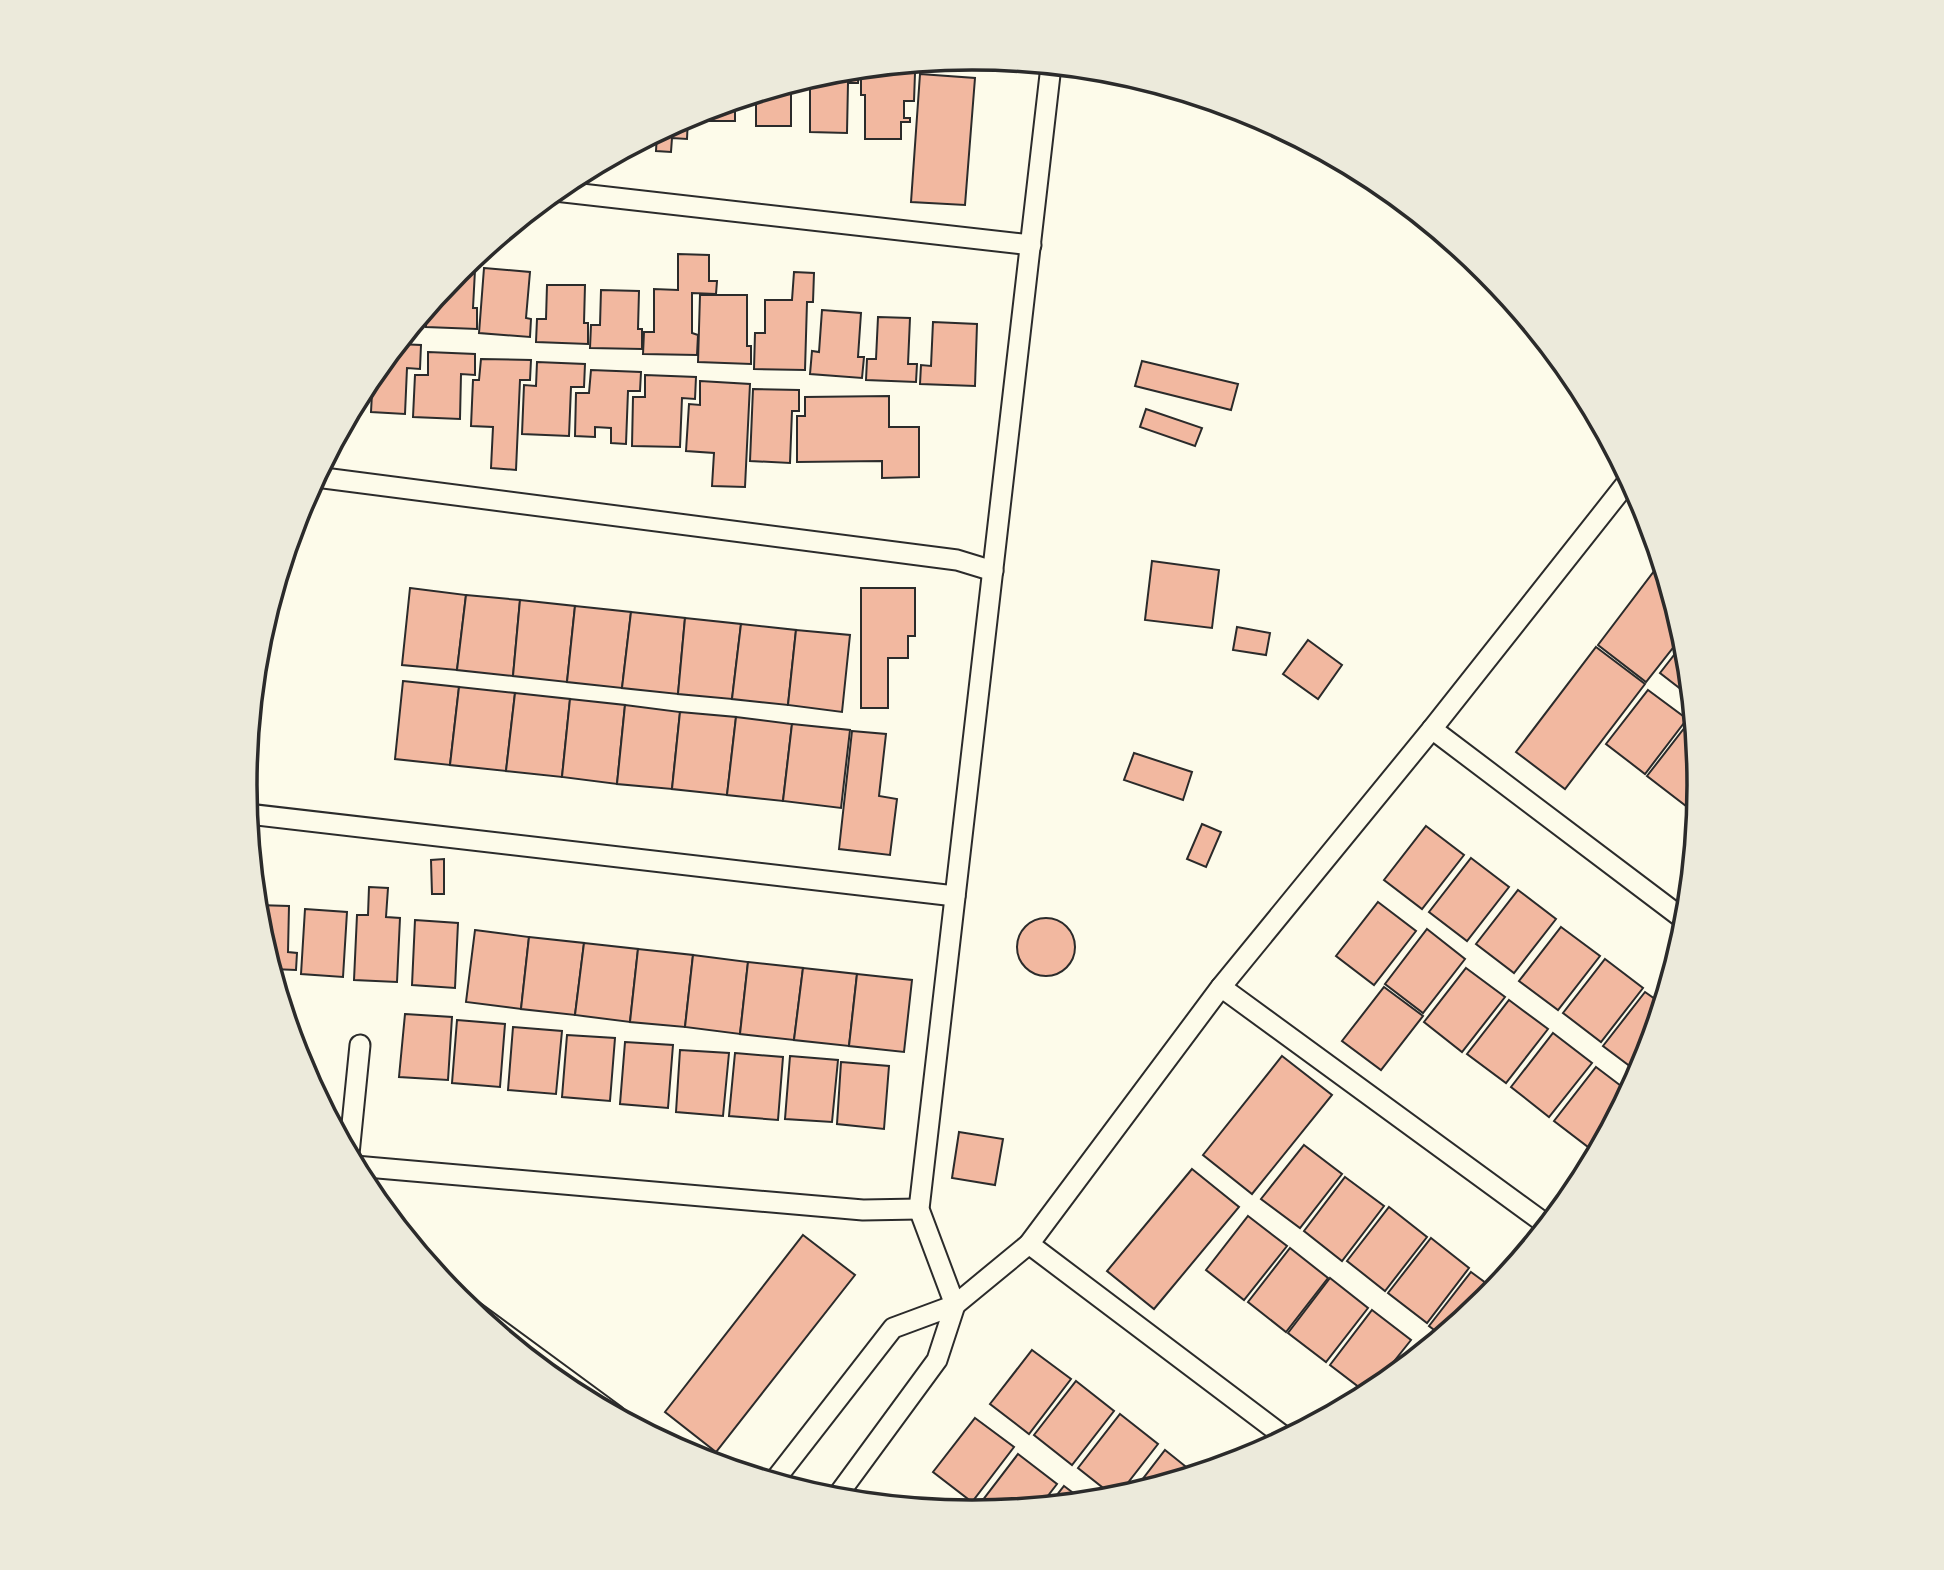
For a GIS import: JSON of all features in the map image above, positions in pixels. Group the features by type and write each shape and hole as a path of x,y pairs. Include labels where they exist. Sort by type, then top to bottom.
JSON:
{"lane":[{"path":"850,1489 937,1360 955,1305 919,1209 1050,75"},
{"path":"571,193 1031,245"},
{"path":"327,478 957,560 993,571"},
{"path":"780,1474 892,1328 955,1305 1029,1244 1221,987 1432,729 1622,488"},
{"path":"1432,729 1675,913"},
{"path":"258,815 955,895"},
{"path":"1221,987 1539,1220"},
{"path":"351,1138 360,1045"},
{"path":"368,1167 863,1210 919,1209"},
{"path":"1029,1244 1277,1431"}],"building":[{"path":"915,73 914,101 904,101 904,118 910,118 910,122 901,122 901,139 865,139 865,95 861,95 861,79"},
{"path":"920,74 975,78 965,205 911,202"},
{"path":"858,80 858,83 848,83 847,133 810,132 810,89"},
{"path":"791,93 791,126 756,126 756,104"},
{"path":"735,111 735,121 706,121"},
{"path":"687,129 687,139 672,138 671,152 656,151 656,144"},
{"path":"678,254 709,255 709,281 717,281 716,294 692,293 692,333 698,335 697,355 643,354 644,332 654,332 654,289 678,290"},
{"path":"484,268 530,272 526,318 531,319 530,337 479,333"},
{"path":"475,271 473,308 477,308 477,329 426,327 434,314"},
{"path":"794,272 814,273 813,302 807,302 805,370 754,369 755,333 765,333 765,300 792,300"},
{"path":"547,285 585,285 584,323 588,323 588,344 536,342 537,319 546,319"},
{"path":"601,290 639,291 638,329 642,329 642,349 590,348 591,325 600,325"},
{"path":"700,295 747,295 747,346 751,346 751,364 698,362"},
{"path":"822,310 861,313 858,357 864,357 862,378 810,374 812,351 819,352"},
{"path":"878,317 910,318 908,364 917,364 916,382 866,380 867,359 876,359"},
{"path":"933,322 977,324 975,386 920,384 921,365 931,366"},
{"path":"409,344 421,345 420,369 407,368 405,414 371,412 372,396 405,350"},
{"path":"428,352 475,354 475,375 461,374 460,419 413,417 415,375 428,375"},
{"path":"481,359 531,360 530,380 520,380 516,470 491,468 493,427 471,426 473,380 479,380"},
{"path":"1142,361 1238,384 1231,410 1135,386"},
{"path":"537,362 585,364 584,387 571,387 569,436 522,434 524,385 536,386"},
{"path":"591,370 641,372 640,391 628,391 626,444 611,443 611,428 595,427 595,437 575,436 576,393 589,393"},
{"path":"645,375 696,377 695,399 682,398 680,447 632,446 633,397 645,397"},
{"path":"700,381 750,384 745,487 712,486 714,453 686,451 689,404 700,405"},
{"path":"753,389 799,390 799,411 792,411 790,463 750,461"},
{"path":"889,396 889,427 919,427 919,477 882,478 882,461 797,462 797,416 805,416 805,397"},
{"path":"1146,409 1202,428 1195,446 1140,427"},
{"path":"1152,561 1219,570 1212,628 1145,620"},
{"path":"1654,571 1673,647 1646,682 1598,645"},
{"path":"410,588 466,595 457,670 402,665"},
{"path":"861,588 915,588 915,636 908,636 908,658 888,658 888,708 861,708"},
{"path":"466,595 520,600 513,676 457,670"},
{"path":"520,600 575,606 567,682 513,676"},
{"path":"575,606 631,612 622,688 567,682"},
{"path":"631,612 685,618 678,694 622,688"},
{"path":"685,618 741,624 732,699 678,694"},
{"path":"741,624 796,630 788,705 732,699"},
{"path":"1237,627 1270,633 1266,655 1233,650"},
{"path":"796,630 850,635 842,712 788,705"},
{"path":"1308,640 1342,665 1318,699 1283,674"},
{"path":"1596,647 1645,684 1565,789 1516,752"},
{"path":"1674,654 1680,689 1660,673"},
{"path":"403,681 459,687 450,765 395,759"},
{"path":"459,687 515,693 506,771 450,765"},
{"path":"1648,690 1683,716 1684,723 1645,774 1606,744"},
{"path":"515,693 570,699 562,777 506,771"},
{"path":"570,699 625,705 617,784 562,777"},
{"path":"625,705 680,712 672,789 617,784"},
{"path":"680,712 736,717 727,795 672,789"},
{"path":"736,717 792,724 783,801 727,795"},
{"path":"792,724 850,730 841,808 783,801"},
{"path":"1684,728 1686,806 1647,776"},
{"path":"852,731 886,734 879,796 897,799 890,855 839,849"},
{"path":"1134,753 1192,772 1183,800 1124,780"},
{"path":"1202,824 1221,832 1206,867 1187,859"},
{"path":"1426,826 1464,855 1422,909 1384,880"},
{"path":"1471,858 1509,887 1467,941 1429,912"},
{"path":"444,859 444,894 432,894 431,860"},
{"path":"369,887 388,888 386,917 400,918 397,982 354,980 357,915 368,915"},
{"path":"1518,890 1556,919 1514,973 1476,944"},
{"path":"1378,902 1416,931 1374,985 1336,956"},
{"path":"268,905 289,906 288,952 297,953 296,970 281,969"},
{"path":"305,909 347,912 343,977 301,974"},
{"path":"1046,918 1062,923 1070,931 1075,947 1070,963 1062,971 1046,976 1030,971 1022,963 1017,947 1022,931 1030,923"},
{"path":"415,920 458,923 455,988 412,985"},
{"path":"1561,927 1600,956 1558,1010 1519,981"},
{"path":"1427,929 1465,959 1423,1013 1385,984"},
{"path":"475,930 529,937 521,1009 466,1002"},
{"path":"529,937 584,943 575,1015 521,1009"},
{"path":"584,943 638,949 630,1022 575,1015"},
{"path":"638,949 693,955 685,1027 630,1022"},
{"path":"693,955 748,962 740,1034 685,1027"},
{"path":"1605,959 1643,988 1601,1042 1563,1013"},
{"path":"748,962 803,968 794,1040 740,1034"},
{"path":"803,968 857,974 849,1046 794,1040"},
{"path":"1466,968 1505,997 1462,1052 1424,1022"},
{"path":"857,974 912,980 904,1052 849,1046"},
{"path":"1384,987 1423,1016 1381,1070 1342,1041"},
{"path":"1645,992 1654,998 1630,1066 1603,1046"},
{"path":"1509,1000 1548,1029 1506,1083 1467,1054"},
{"path":"405,1014 452,1017 448,1080 399,1077"},
{"path":"457,1020 505,1024 500,1087 452,1083"},
{"path":"513,1027 562,1031 556,1094 508,1090"},
{"path":"1553,1033 1592,1063 1549,1117 1511,1087"},
{"path":"567,1035 615,1038 610,1101 562,1097"},
{"path":"625,1042 673,1045 668,1108 620,1104"},
{"path":"680,1050 729,1053 723,1116 676,1112"},
{"path":"735,1053 783,1057 778,1120 729,1116"},
{"path":"790,1056 838,1060 832,1122 785,1119"},
{"path":"1282,1056 1332,1095 1252,1194 1203,1155"},
{"path":"841,1062 889,1066 884,1129 837,1124"},
{"path":"1596,1067 1620,1085 1588,1147 1554,1121"},
{"path":"959,1132 1003,1139 995,1185 952,1178"},
{"path":"1304,1145 1342,1174 1300,1228 1261,1199"},
{"path":"1192,1169 1239,1207 1154,1309 1107,1271"},
{"path":"1345,1177 1384,1206 1342,1261 1304,1231"},
{"path":"1389,1207 1427,1237 1385,1291 1347,1261"},
{"path":"1248,1216 1287,1246 1244,1300 1206,1270"},
{"path":"803,1235 855,1275 716,1452 665,1412"},
{"path":"1431,1238 1469,1268 1427,1323 1388,1293"},
{"path":"1290,1248 1328,1278 1286,1332 1248,1302"},
{"path":"1471,1272 1486,1283 1434,1330 1429,1326"},
{"path":"1330,1278 1368,1308 1326,1362 1288,1333"},
{"path":"1372,1310 1411,1340 1394,1362 1358,1386 1330,1365"},
{"path":"1032,1350 1071,1379 1029,1434 990,1404"},
{"path":"1076,1381 1114,1411 1072,1465 1034,1435"},
{"path":"1120,1414 1158,1444 1128,1482 1103,1487 1078,1468"},
{"path":"975,1418 1014,1447 974,1500 969,1500 933,1472"},
{"path":"1165,1450 1186,1467 1157,1476 1143,1479"},
{"path":"1018,1454 1057,1484 1048,1495 983,1500"},
{"path":"1064,1486 1073,1493 1065,1494 1057,1495"}]}
